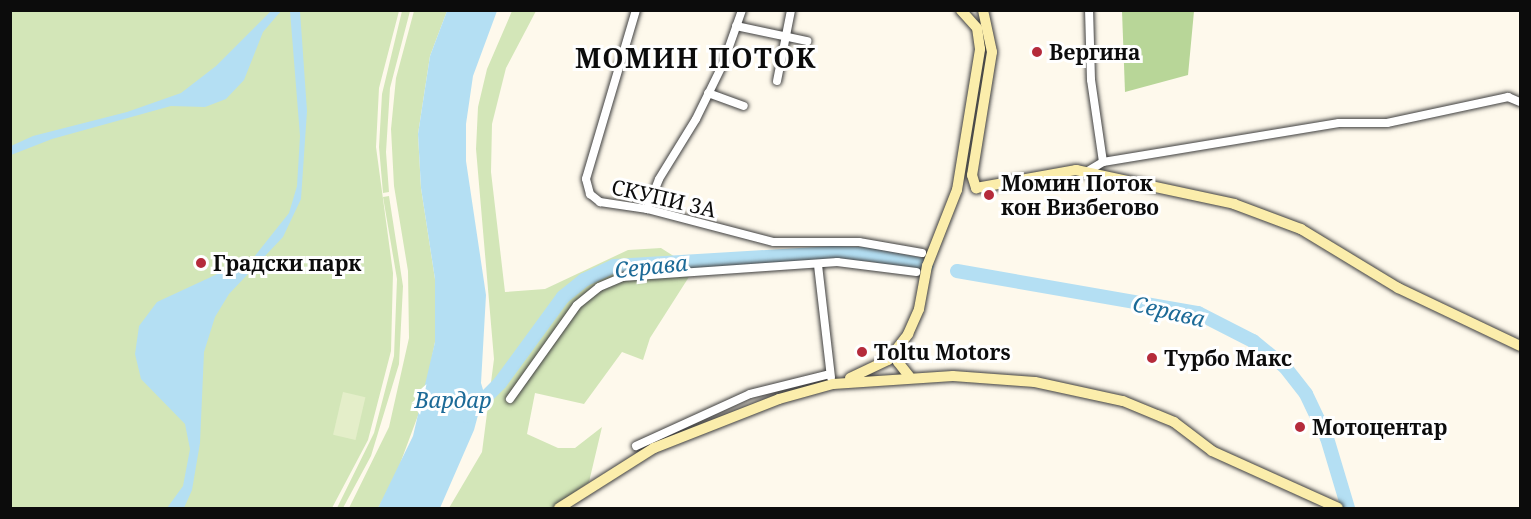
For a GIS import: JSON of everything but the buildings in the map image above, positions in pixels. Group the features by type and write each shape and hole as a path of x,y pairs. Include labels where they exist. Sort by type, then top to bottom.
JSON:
{"street":[{"name":"СКУПИ 3А","path":"636,10 586,179 590,194 600,202 647,209 774,242 859,243 922,253"},
{"path":"647,209 659,179 708,93 742,10"},
{"path":"777,81 788,38 792,10"},
{"path":"909,376 897,359 918,313 920,276 934,250 954,199 980,57 977,28 961,10"},
{"path":"983,10 992,52"},
{"path":"991,10 992,52 973,186 982,189 1054,172 1088,171 1234,204 1288,223 1340,250 1398,288 1521,346"},
{"path":"1089,10 1091,80 1103,162"},
{"path":"736,26 807,41"},
{"path":"708,93 744,106"},
{"path":"1088,171 1103,162 1339,123 1387,123 1508,97 1521,102"},
{"path":"510,399 577,304 610,281 648,272 856,262 920,276"},
{"path":"818,265 832,379"},
{"path":"559,508 611,473 675,438 832,379 882,364 901,346"},
{"path":"636,446 750,394 832,379 909,376 985,377 1075,389 1137,406 1174,422 1212,451 1338,508"}],"green space":[{"name":"Градски парк","path":"10,11 399,11 379,88 376,147 393,273 391,351 368,440 332,508 11,508"},
{"path":"402,11 410,11 390,88 386,152 389,192 383,193 379,147 382,94"},
{"path":"414,11 447,11 430,56 418,134 421,188 435,279 435,342 423,402 394,480 378,508 349,508 389,427 409,338 408,271 394,186 391,129 396,78"},
{"path":"512,11 536,11 506,68 492,124 491,172 505,292 545,289 628,250 661,248 694,269 650,338 643,360 622,352 584,404 535,393 527,434 558,448 575,448 602,427 589,482 552,508 449,508 482,452 494,359 476,149 478,107 487,69"},
{"path":"1122,11 1194,11 1188,75 1125,92"},
{"path":"389,196 403,286 399,364 371,456 343,508 337,508 374,433 394,356 397,279 383,197"},
{"path":"343,392 365,397 356,440 333,435"}],"water":[{"path":"271,11 281,11 263,32 244,80 226,99 205,107 171,106 52,139 11,155 11,146 33,136 127,112 181,93 216,66"},
{"path":"290,11 300,11 307,111 301,199 283,237 229,294 215,317 204,352 200,443 192,490 184,508 167,508 183,486 190,449 185,424 141,379 135,354 139,326 157,302 254,257 289,213 297,186 300,136"},
{"name":"Вардар","path":"447,11 497,11 473,76 466,124 466,161 486,295 481,383 484,393 474,430 440,508 378,508 413,436 435,342 435,279 421,188 418,134 430,56"}],"waterway":[{"name":"Серава","path":"467,416 500,383 563,297 584,280 614,266 833,253 868,254 927,266"},
{"name":"Серава","path":"957,271 1198,313 1253,341 1285,367 1306,394 1327,438 1348,508"}],"place":[{"name":"Вергина","path":"1037,52"},
{"name":"Момин Поток кон Визбегово","path":"989,195"},
{"name":"Градски парк","path":"201,263"},
{"name":"Toltu Motors","path":"862,352"},
{"name":"Турбо Макс","path":"1152,358"},
{"name":"Мотоцентар","path":"1300,427"}],"district":[{"name":"МОМИН ПОТОК","path":"696,58"}]}
